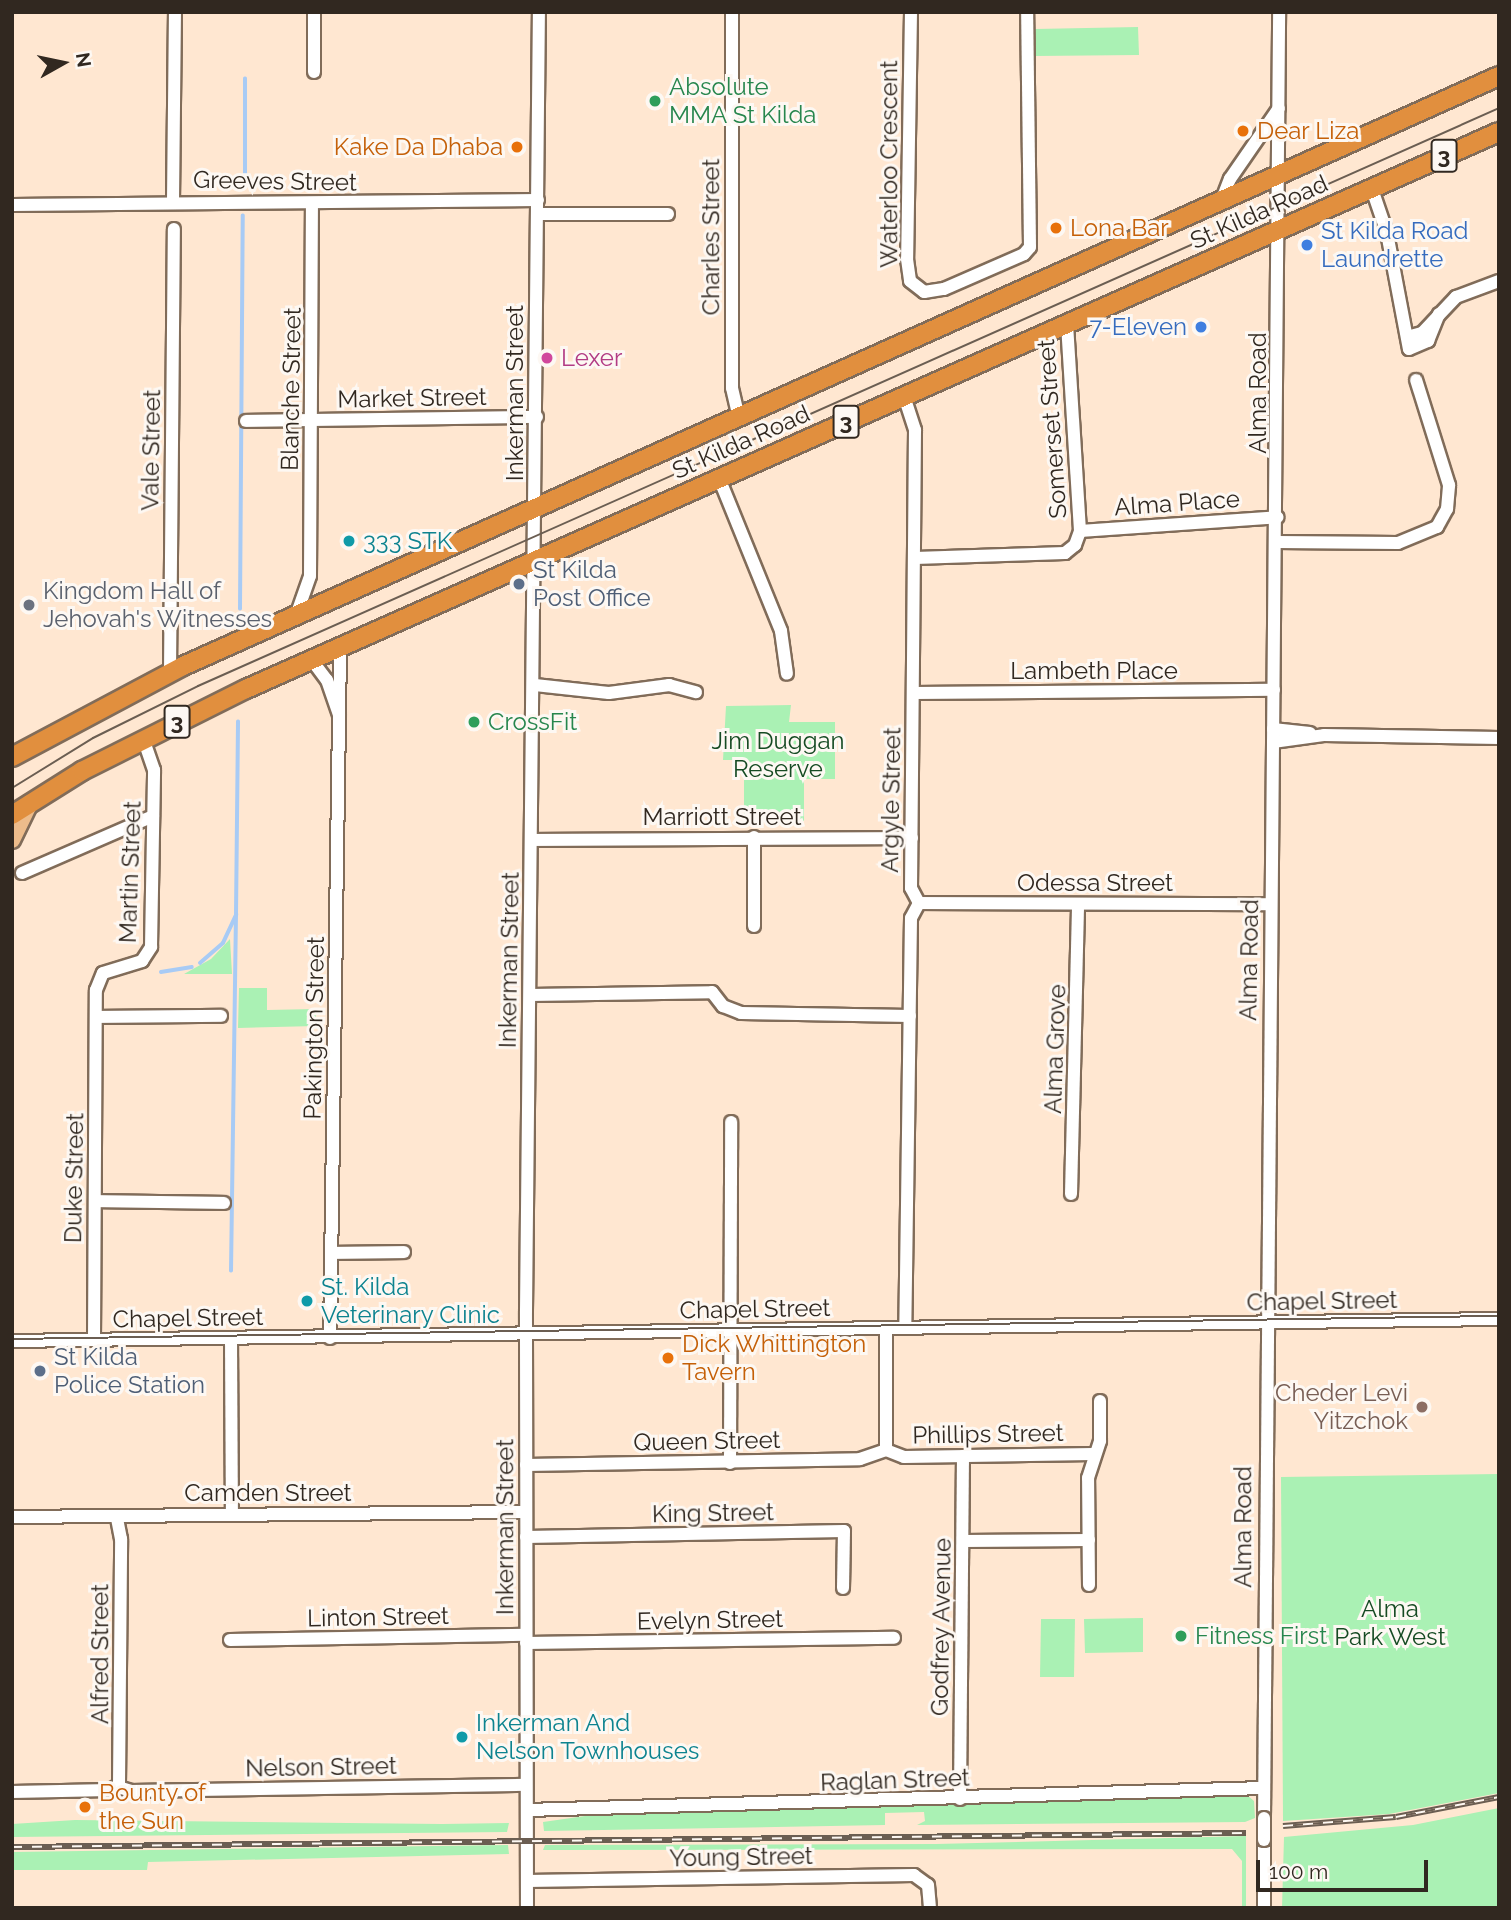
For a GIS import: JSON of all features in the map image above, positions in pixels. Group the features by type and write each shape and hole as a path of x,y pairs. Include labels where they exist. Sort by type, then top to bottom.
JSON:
{"highway":[{"name":"St Kilda Road","path":"12,757 170,672 1220,204 1499,76"},
{"name":"St Kilda Road","path":"12,815 144,738 311,659 1499,132"}],"main road":[{"path":"12,840 30,803"}],"street":[{"path":"173,201 175,12"},
{"path":"314,12 314,72"},
{"name":"Inkerman Street","path":"527,1908 526,1334 535,685 539,12"},
{"name":"Charles Street","path":"732,12 732,357 733,397 740,418"},
{"name":"Waterloo Crescent","path":"911,12 907,259 910,281 924,292 990,269 1030,247 1027,12"},
{"name":"Alma Road","path":"1264,1908 1266,1322 1278,517 1279,12"},
{"path":"1220,204 1230,179 1279,108"},
{"path":"1371,189 1385,223 1408,343 1427,341 1439,314 1468,290 1499,281"},
{"name":"Greeves Street","path":"12,205 173,201 312,203 538,200"},
{"name":"Blanche Street","path":"296,616 310,576 312,203"},
{"path":"537,214 668,214"},
{"name":"Vale Street","path":"170,672 174,229"},
{"name":"Somerset Street","path":"1067,324 1080,531"},
{"path":"1277,542 1395,544 1416,539 1437,527 1447,509 1449,485 1416,380"},
{"name":"Argyle Street","path":"904,396 915,430 911,888 919,903 911,918 905,1328"},
{"name":"Market Street","path":"246,421 537,417"},
{"path":"719,478 781,631 787,674"},
{"name":"Alma Place","path":"1080,531 1278,517"},
{"path":"915,558 1065,553 1075,545 1080,531"},
{"path":"310,576 317,590 332,600"},
{"name":"Pakington Street","path":"330,1338 340,646"},
{"name":"Pakington Street","path":"311,659 327,680 340,719"},
{"path":"535,685 610,693 669,685 696,692"},
{"name":"Lambeth Place","path":"914,693 1274,690"},
{"path":"1273,736 1494,736"},
{"name":"Martin Street","path":"97,1017 96,990 103,974 136,964 150,953 154,765 144,738"},
{"path":"22,873 153,816"},
{"path":"754,837 754,926"},
{"name":"Marriott Street","path":"532,840 912,838"},
{"name":"Odessa Street","path":"919,903 1271,904"},
{"name":"Alma Grove","path":"1072,1194 1078,905"},
{"path":"530,995 712,992 723,1006 741,1013 910,1016"},
{"path":"97,1017 221,1016"},
{"name":"Duke Street","path":"94,1340 97,1017"},
{"path":"730,1463 731,1122"},
{"path":"95,1201 224,1203"},
{"path":"332,1253 404,1252"},
{"name":"Chapel Street","path":"12,1341 1499,1319"},
{"path":"886,1328 886,1450"},
{"path":"231,1339 232,1515"},
{"path":"1089,1585 1088,1478 1093,1454 1100,1441 1100,1401"},
{"name":"Phillips Street","path":"886,1450 896,1457 1093,1454"},
{"name":"Queen Street","path":"526,1465 860,1459 886,1450"},
{"name":"Godfrey Avenue","path":"960,1799 963,1456"},
{"name":"Camden Street","path":"12,1517 117,1519 129,1514 526,1512"},
{"name":"Alfred Street","path":"117,1519 121,1539 117,1787"},
{"name":"King Street","path":"526,1537 844,1531 844,1588"},
{"path":"963,1541 1089,1539"},
{"name":"Evelyn Street","path":"526,1639 894,1638"},
{"name":"Linton Street","path":"230,1640 526,1639"},
{"name":"Nelson Street","path":"12,1792 117,1787 131,1791 526,1785"},
{"name":"Raglan Street","path":"527,1810 1264,1788"},
{"name":"Young Street","path":"527,1881 914,1875 928,1885 930,1908"}],"green space":[{"path":"1138,27 1139,55 1035,56 1035,29"},
{"name":"Jim Duggan Reserve","path":"791,705 789,722 835,722 835,779 804,779 804,821 744,816 744,760 723,760 726,706"},
{"path":"230,939 232,974 184,974 211,959"},
{"path":"239,988 267,988 267,1010 316,1009 316,1026 238,1028"},
{"name":"Alma Park West","path":"1499,1474 1499,1793 1389,1814 1283,1821 1281,1477"},
{"path":"1143,1618 1143,1652 1085,1653 1084,1619"},
{"path":"1041,1619 1075,1619 1074,1677 1040,1677"},
{"path":"1247,1795 1254,1801 1255,1818 1245,1822 917,1825 925,1821 924,1812 885,1813 885,1825 544,1831 543,1822 592,1815"},
{"path":"1499,1808 1499,1908 1282,1908 1284,1837 1413,1825"},
{"path":"75,1820 509,1823 507,1832 12,1837 12,1824"},
{"path":"1246,1836 1246,1908 1242,1908 1242,1861 1232,1849 543,1850 545,1845 936,1844"},
{"path":"508,1845 509,1854 148,1862 147,1870 12,1870 12,1852"}],"waterway":[{"path":"245,79 245,185"},
{"path":"240,609 243,216"},
{"path":"200,963 223,943 236,915 238,722"},
{"path":"231,1271 236,915"},
{"path":"161,972 192,967"}],"tram line":[{"path":"12,788 93,738 198,686 1499,108"},
{"path":"12,1339 1499,1316"}],"railway":[{"path":"1283,1826 1396,1817 1499,1797"},
{"path":"12,1847 1246,1833"}],"place":[{"name":"Absolute MMA St Kilda","path":"655,101"},
{"name":"Dear Liza","path":"1243,131"},
{"name":"Kake Da Dhaba","path":"517,147"},
{"name":"Lona Bar","path":"1056,228"},
{"name":"St Kilda Road Laundrette","path":"1307,245"},
{"name":"7-Eleven","path":"1201,327"},
{"name":"Lexer","path":"547,358"},
{"name":"333 STK","path":"349,541"},
{"name":"St Kilda Post Office","path":"519,584"},
{"name":"Kingdom Hall of Jehovah's Witnesses","path":"29,605"},
{"name":"CrossFit","path":"474,722"},
{"name":"St. Kilda Veterinary Clinic","path":"307,1301"},
{"name":"Dick Whittington Tavern","path":"668,1358"},
{"name":"St Kilda Police Station","path":"40,1371"},
{"name":"Cheder Levi Yitzchok","path":"1422,1407"},
{"name":"Fitness First","path":"1181,1636"},
{"name":"Inkerman And Nelson Townhouses","path":"462,1737"},
{"name":"Bounty of the Sun","path":"85,1807"}]}
